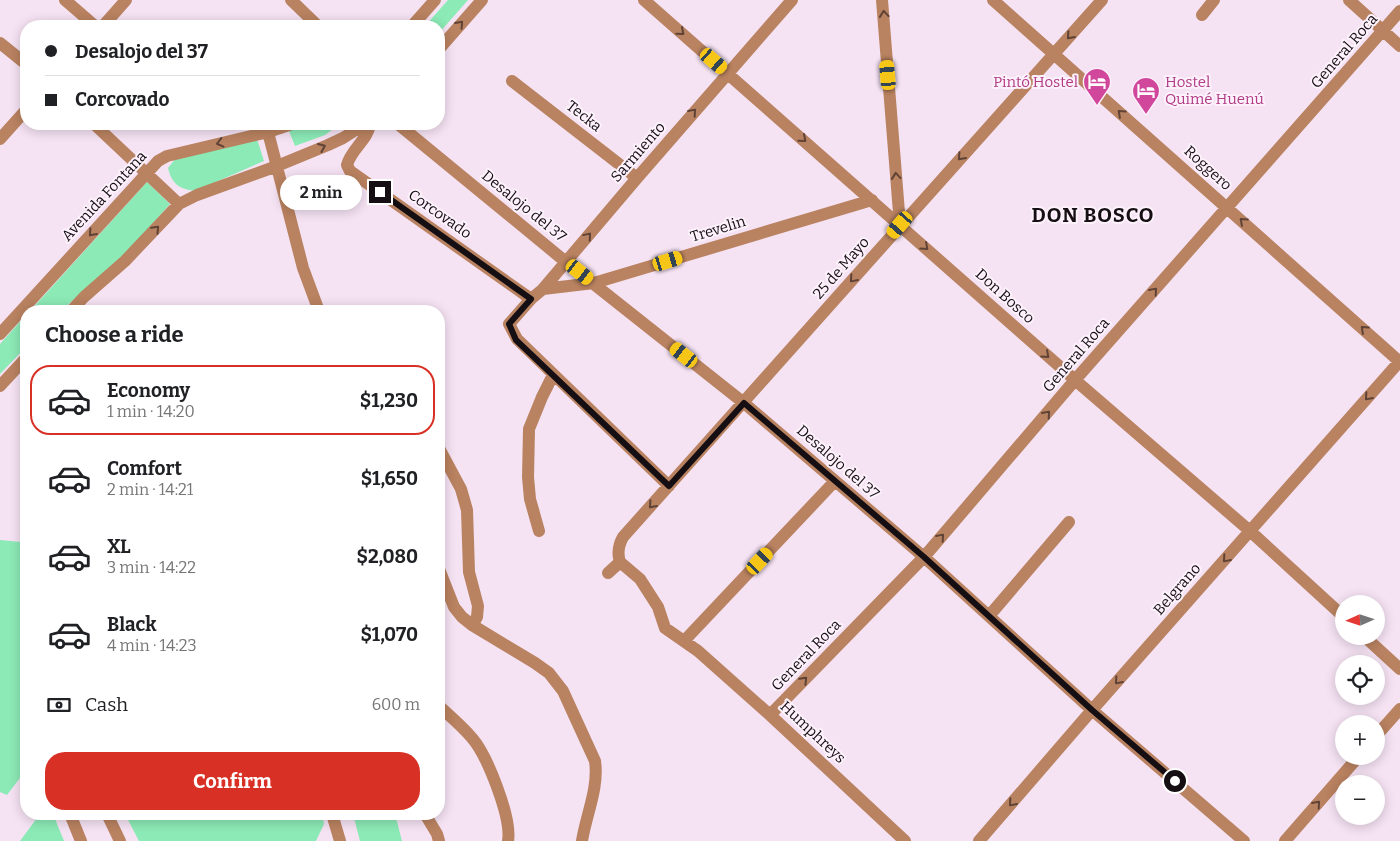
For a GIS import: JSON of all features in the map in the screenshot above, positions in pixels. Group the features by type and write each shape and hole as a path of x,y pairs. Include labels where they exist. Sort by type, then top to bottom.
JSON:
{"street":[{"path":"65,0 88,20"},
{"path":"108,20 126,0"},
{"path":"291,0 312,20"},
{"path":"417,20 435,0"},
{"path":"445,42 482,0"},
{"name":"Don Bosco","path":"644,0 1335,609"},
{"name":"Sarmiento","path":"553,375 516,340 509,324 531,299 543,289 792,0"},
{"path":"882,0 900,225"},
{"name":"Roggero","path":"993,0 1400,361"},
{"name":"25 de Mayo","path":"620,562 618,555 619,545 623,537 1102,0"},
{"path":"1202,15 1214,0"},
{"path":"1348,0 1400,46"},
{"name":"General Roca","path":"770,714 924,557 1075,380 1400,11"},
{"path":"0,43 20,59"},
{"name":"Tecka","path":"512,81 637,178"},
{"path":"0,139 20,117"},
{"path":"100,130 179,204"},
{"name":"Avenida Fontana","path":"26,305 158,161 167,156 274,130"},
{"path":"77,305 125,261 179,204 197,195 277,166 335,142 355,130"},
{"name":"Corcovado","path":"369,130 349,158 347,165 350,171 531,299"},
{"name":"Desalojo del 37","path":"405,130 566,262 744,403 924,557 1092,710 1244,841"},
{"path":"268,132 301,260 317,305"},
{"name":"Trevelin","path":"543,289 594,283 872,200"},
{"name":"Avenida Fontana","path":"0,334 20,312"},
{"name":"Belgrano","path":"980,841 1092,710 1400,361"},
{"path":"0,386 20,364"},
{"path":"539,531 530,499 528,477 529,429 553,375 669,486"},
{"path":"445,459 461,490 467,510 469,572 478,606 477,617 472,625"},
{"path":"684,641 835,481"},
{"path":"989,616 1069,522"},
{"path":"608,573 620,562"},
{"name":"Humphreys","path":"620,562 640,579 658,607 665,628 698,651 770,714 905,841"},
{"path":"445,584 454,607 462,617 549,673 564,691 595,761 597,772 582,841"},
{"path":"1374,645 1400,669"},
{"path":"1385,726 1400,709"},
{"path":"445,712 473,738 487,764 507,818 510,834 508,841"},
{"path":"1285,841 1351,765"},
{"path":"73,820 82,841"},
{"path":"109,820 120,841"},
{"path":"334,820 340,841"},
{"path":"429,820 439,841"}],"green space":[{"path":"448,0 468,0 445,26 445,20 430,20"},
{"path":"332,130 325,135 295,146 289,131"},
{"path":"257,139 264,161 195,191 177,185 170,174 168,168 176,158"},
{"path":"147,182 170,204 132,247 68,305 35,305"},
{"path":"20,322 20,353 0,374 0,344"},
{"path":"0,540 20,542 20,778 7,795 0,792"},
{"path":"36,820 55,820 64,841 20,841"},
{"path":"128,820 323,820 324,824 316,841 139,841"},
{"path":"355,820 397,820 402,841 360,841"}],"place":[{"name":"Pintó Hostel","path":"1097,106"},
{"name":"Hostel Quimé Huenú","path":"1146,115"}],"district":[{"name":"DON BOSCO","path":"1093,215"}],"route":[{"path":"380,192 531,299 509,324 516,340 669,486 744,403 924,557 1092,710 1175,781"}]}
